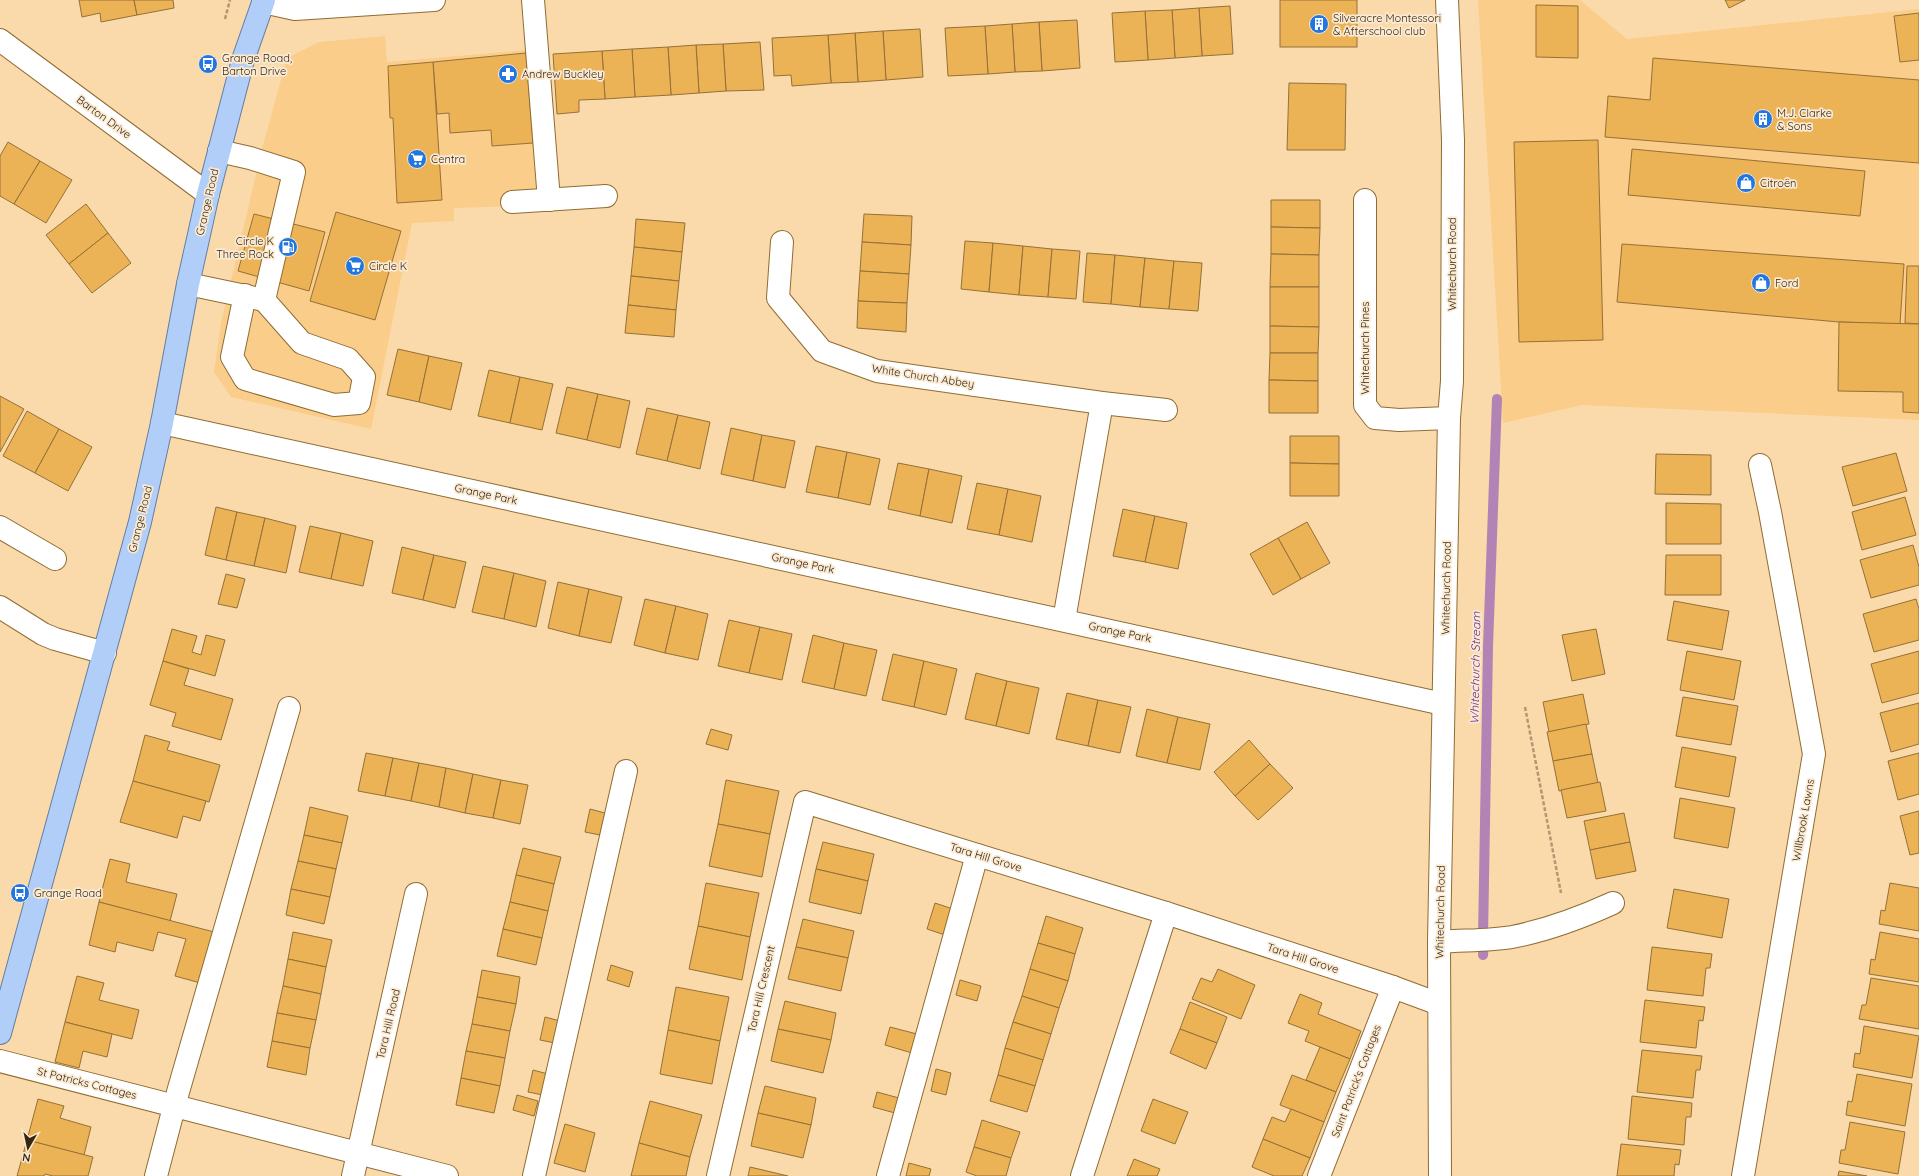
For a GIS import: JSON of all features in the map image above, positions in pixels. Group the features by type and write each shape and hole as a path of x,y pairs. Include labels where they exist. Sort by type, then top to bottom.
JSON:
{"main road":[{"name":"Grange Road","path":"0,1033 140,522 162,423 188,284 208,194 243,60 264,1"}],"street":[{"path":"264,1 295,9 434,0"},
{"path":"533,0 549,200"},
{"name":"Whitechurch Road","path":"1440,1176 1439,942 1449,418 1452,381 1453,140 1447,0"},
{"name":"Barton Drive","path":"0,40 208,194"},
{"path":"188,284 254,298 302,343 348,359 364,377 359,402 334,405 245,379 232,357 254,298 294,172 250,158 219,151"},
{"path":"512,202 606,196"},
{"name":"Whitechurch Pines","path":"1365,200 1365,405 1375,418 1399,420 1449,418"},
{"name":"White Church Abbey","path":"782,242 778,298 822,351 877,371 1102,403 1166,410"},
{"path":"1064,620 1102,403"},
{"name":"Grange Park","path":"162,423 1443,704"},
{"name":"Willbrook Lawns","path":"1743,1176 1814,754 1772,519 1760,465"},
{"path":"0,528 55,559"},
{"path":"0,607 49,637 105,653"},
{"path":"156,1176 289,708"},
{"path":"534,1176 626,771"},
{"name":"Tara Hill Grove","path":"805,802 1166,913 1393,987 1439,1004"},
{"name":"Tara Hill Crescent","path":"718,1176 805,802"},
{"path":"888,1176 977,855"},
{"name":"Tara Hill Road","path":"353,1176 416,894"},
{"path":"1439,942 1513,937 1567,923 1613,903"},
{"path":"1082,1176 1166,913"},
{"name":"Saint Patrick's Cottages","path":"1319,1176 1393,987"},
{"name":"St Patricks Cottages","path":"0,1061 175,1106"},
{"path":"175,1106 447,1176"}],"path":[{"path":"1525,707 1567,923"}],"shaded area":[{"path":"1478,0 1580,0 1627,39 1919,9 1919,420 1582,405 1503,423"},
{"path":"385,36 387,62 527,50 545,205 454,208 454,221 412,223 371,429 231,397 214,372 221,323 263,145 287,58 319,42"}],"building":[{"path":"79,0 134,0 137,15 101,22 100,13 82,17"},
{"path":"134,0 173,0 174,8 137,15"},
{"name":"Silveracre Montessori & Afterschool club","path":"1280,0 1357,0 1357,47 1280,47"},
{"path":"1725,0 1745,0 1729,8"},
{"path":"1536,5 1578,6 1578,58 1536,57"},
{"path":"1230,6 1233,54 1202,56 1199,8"},
{"path":"1199,8 1202,56 1175,58 1172,10"},
{"path":"1172,10 1175,58 1148,60 1145,11"},
{"path":"1145,11 1148,60 1115,62 1112,13"},
{"path":"1919,13 1919,60 1900,62 1894,16"},
{"path":"1077,20 1080,68 1042,71 1039,22"},
{"path":"1039,22 1042,71 1015,72 1012,24"},
{"path":"1012,24 1015,72 988,74 985,26"},
{"path":"985,26 988,74 948,76 945,28"},
{"path":"920,29 923,77 886,80 883,31"},
{"path":"883,31 886,80 858,82 855,33"},
{"path":"855,33 858,82 831,83 828,35"},
{"path":"828,35 831,83 792,86 791,75 774,76 772,38"},
{"path":"760,42 764,90 726,91 723,44"},
{"path":"723,44 726,91 699,93 696,45"},
{"path":"696,45 699,93 671,95 668,47"},
{"path":"668,47 671,95 635,97 632,49"},
{"path":"632,49 635,97 605,99 602,51"},
{"path":"602,51 605,99 579,100 579,112 557,114 553,54"},
{"path":"526,53 533,143 492,146 491,130 450,133 449,113 437,114 433,62"},
{"name":"M.J. Clarke & Sons","path":"1653,58 1919,80 1919,163 1605,137 1608,96 1650,100"},
{"name":"Centra","path":"433,62 442,200 397,203 393,118 390,118 388,66"},
{"path":"1289,83 1346,84 1345,150 1287,150"},
{"path":"1598,140 1603,340 1519,342 1514,142"},
{"path":"8,142 40,161 14,204 0,196 0,156"},
{"name":"Citroën","path":"1632,149 1865,171 1860,216 1628,195"},
{"path":"40,161 72,180 46,223 14,204"},
{"path":"1271,200 1320,200 1320,228 1271,227"},
{"path":"86,204 108,233 69,264 46,235"},
{"name":"Circle K","path":"336,212 401,231 375,320 310,301"},
{"path":"254,214 325,232 309,291 238,271"},
{"path":"864,214 912,216 911,245 862,242"},
{"path":"636,219 685,223 682,252 634,247"},
{"path":"1271,227 1320,228 1319,255 1271,254"},
{"path":"108,233 131,263 92,293 69,264"},
{"path":"965,241 993,243 989,292 961,289"},
{"path":"862,242 911,245 909,274 860,271"},
{"path":"993,243 1023,246 1019,295 989,292"},
{"name":"Ford","path":"1622,244 1904,264 1900,324 1839,322 1617,302"},
{"path":"1023,246 1052,249 1048,297 1019,295"},
{"path":"634,247 682,252 679,281 631,276"},
{"path":"1052,249 1080,251 1076,299 1048,297"},
{"path":"1087,253 1115,255 1111,304 1083,302"},
{"path":"1271,254 1319,255 1319,287 1270,287"},
{"path":"1115,255 1145,258 1140,307 1111,304"},
{"path":"1145,258 1174,261 1169,309 1140,307"},
{"path":"1174,261 1202,263 1198,311 1169,309"},
{"path":"1907,266 1919,266 1919,324 1905,323"},
{"path":"860,271 909,274 907,303 858,301"},
{"path":"631,276 679,281 676,310 628,305"},
{"path":"1270,287 1319,287 1319,327 1270,326"},
{"path":"858,301 907,303 906,332 857,328"},
{"path":"628,305 676,310 674,337 625,333"},
{"path":"1839,322 1919,324 1919,413 1903,412 1903,392 1838,391"},
{"path":"1270,326 1319,327 1318,353 1270,353"},
{"path":"398,349 429,356 419,402 387,395"},
{"path":"1270,353 1318,353 1318,381 1269,380"},
{"path":"429,356 462,363 451,410 419,402"},
{"path":"489,370 520,377 510,423 478,416"},
{"path":"520,377 553,384 542,430 510,423"},
{"path":"1269,380 1318,381 1318,413 1269,413"},
{"path":"567,387 598,394 587,440 556,433"},
{"path":"598,394 630,401 620,448 587,440"},
{"path":"0,396 24,409 0,452"},
{"path":"647,408 678,415 667,461 636,454"},
{"path":"27,411 59,429 35,473 3,456"},
{"path":"678,415 710,422 700,469 667,461"},
{"path":"731,428 762,435 753,481 721,474"},
{"path":"59,429 92,447 68,491 35,473"},
{"path":"762,435 795,441 785,488 753,481"},
{"path":"1290,436 1339,436 1339,464 1290,463"},
{"path":"816,446 847,452 838,498 806,492"},
{"path":"847,452 880,459 870,505 838,498"},
{"path":"1896,453 1907,491 1853,506 1842,467"},
{"path":"1656,454 1711,455 1711,495 1655,494"},
{"path":"898,463 929,469 920,516 888,509"},
{"path":"1290,463 1339,464 1339,496 1290,496"},
{"path":"929,469 962,476 952,523 920,516"},
{"path":"977,483 1008,489 999,535 967,529"},
{"path":"1008,489 1041,496 1032,542 999,535"},
{"path":"1905,497 1916,535 1862,550 1852,512"},
{"path":"1666,503 1721,504 1721,544 1666,544"},
{"path":"216,507 237,512 226,560 205,555"},
{"path":"1123,509 1155,516 1145,562 1113,556"},
{"path":"237,512 265,518 254,566 226,560"},
{"path":"1155,516 1187,523 1178,569 1145,562"},
{"path":"265,518 296,526 286,573 254,566"},
{"path":"1307,522 1330,563 1301,579 1278,538"},
{"path":"310,526 341,533 331,579 299,572"},
{"path":"341,533 373,541 363,586 331,579"},
{"path":"1278,538 1301,579 1273,595 1250,554"},
{"path":"1913,545 1919,567 1919,585 1871,598 1860,560"},
{"path":"402,547 434,555 423,600 392,593"},
{"path":"434,555 466,562 455,608 423,600"},
{"path":"1666,555 1721,555 1721,595 1665,595"},
{"path":"483,566 514,573 504,619 472,612"},
{"path":"514,573 546,581 536,627 504,619"},
{"path":"226,574 245,579 237,608 218,604"},
{"path":"558,582 589,589 579,636 548,628"},
{"path":"589,589 622,597 611,643 579,636"},
{"path":"645,599 676,606 665,653 634,645"},
{"path":"1916,599 1919,609 1919,640 1874,652 1863,614"},
{"path":"1674,601 1729,611 1722,650 1667,640"},
{"path":"676,606 708,614 698,660 665,653"},
{"path":"729,620 760,627 749,673 718,666"},
{"path":"760,627 792,634 782,680 749,673"},
{"path":"172,629 197,636 192,652 201,655 206,635 225,640 215,676 163,661"},
{"path":"1596,629 1605,674 1572,681 1562,635"},
{"path":"813,635 844,643 834,689 802,682"},
{"path":"844,643 877,650 866,696 834,689"},
{"path":"1687,651 1741,661 1734,700 1680,690"},
{"path":"1919,651 1919,693 1882,703 1871,664"},
{"path":"893,654 924,661 914,707 882,700"},
{"path":"163,661 189,669 184,685 233,699 221,740 172,726 176,713 150,705"},
{"path":"924,661 957,669 946,715 914,707"},
{"path":"976,673 1007,681 996,726 965,719"},
{"path":"1007,681 1039,688 1029,734 996,726"},
{"path":"1067,693 1098,700 1088,746 1056,739"},
{"path":"1583,694 1589,724 1549,732 1543,702"},
{"path":"1683,697 1738,706 1731,745 1676,736"},
{"path":"1098,700 1131,707 1120,753 1088,746"},
{"path":"1919,703 1919,744 1891,752 1880,713"},
{"path":"1147,709 1178,717 1167,763 1136,756"},
{"path":"1178,717 1210,724 1200,770 1167,763"},
{"path":"1586,724 1592,754 1553,761 1547,732"},
{"path":"711,729 732,735 728,750 706,744"},
{"path":"145,735 170,742 167,750 220,765 209,802 133,781"},
{"path":"1249,740 1270,764 1235,796 1214,772"},
{"path":"1682,747 1736,757 1729,797 1675,787"},
{"path":"366,753 393,758 385,796 358,791"},
{"path":"1919,753 1919,794 1898,800 1888,761"},
{"path":"1592,754 1598,783 1559,791 1553,761"},
{"path":"393,758 419,763 411,801 385,796"},
{"path":"419,763 446,768 439,807 411,801"},
{"path":"1270,764 1293,788 1258,820 1235,796"},
{"path":"446,768 473,774 465,813 439,807"},
{"path":"473,774 501,780 493,818 465,813"},
{"path":"501,780 528,785 520,824 493,818"},
{"path":"726,780 779,791 770,834 718,824"},
{"path":"133,781 206,801 200,821 183,816 177,838 120,822"},
{"path":"1600,782 1606,811 1567,818 1561,790"},
{"path":"1680,798 1735,808 1728,848 1674,838"},
{"path":"310,807 348,816 342,843 304,835"},
{"path":"590,809 605,813 600,835 585,832"},
{"path":"1919,811 1919,853 1910,855 1900,816"},
{"path":"1624,813 1630,842 1590,850 1584,821"},
{"path":"718,824 770,834 762,877 709,866"},
{"path":"304,835 342,843 336,869 298,861"},
{"path":"823,842 874,854 868,881 816,869"},
{"path":"1630,842 1636,871 1596,879 1590,850"},
{"path":"523,848 561,857 554,884 516,875"},
{"path":"110,859 130,864 126,882 177,894 170,921 99,902"},
{"path":"298,861 336,869 330,897 291,889"},
{"path":"816,869 868,881 861,914 809,902"},
{"path":"516,875 554,884 548,911 510,902"},
{"path":"706,883 759,893 750,937 698,926"},
{"path":"1890,883 1919,888 1919,931 1879,924 1881,910 1885,911"},
{"path":"291,889 330,897 324,924 286,915"},
{"path":"1674,889 1729,899 1722,938 1667,928"},
{"path":"99,902 218,933 204,984 175,976 186,939 158,932 153,951 117,942 115,952 89,945"},
{"path":"510,902 548,911 542,938 503,929"},
{"path":"935,903 953,909 945,935 927,929"},
{"path":"1046,916 1083,928 1075,954 1038,943"},
{"path":"803,919 854,931 848,958 796,947"},
{"path":"698,926 750,937 742,980 689,969"},
{"path":"503,929 542,938 536,965 497,956"},
{"path":"293,932 332,940 326,967 288,959"},
{"path":"1880,932 1919,939 1919,982 1869,974 1871,959 1875,960"},
{"path":"1038,943 1075,954 1068,981 1030,969"},
{"path":"796,947 848,958 841,991 788,979"},
{"path":"1652,947 1712,954 1710,968 1706,968 1703,996 1647,990"},
{"path":"288,959 326,967 321,994 283,986"},
{"path":"611,965 633,972 629,987 607,980"},
{"path":"1030,969 1068,981 1059,1008 1022,996"},
{"path":"1218,969 1255,985 1241,1019 1192,999 1201,978 1212,982"},
{"path":"482,970 520,977 516,1004 477,997"},
{"path":"77,976 104,983 99,1000 139,1010 132,1039 65,1022"},
{"path":"1871,978 1919,986 1919,1029 1859,1019 1862,1005 1866,1005"},
{"path":"960,980 981,986 977,1001 956,995"},
{"path":"283,986 321,994 316,1020 277,1013"},
{"path":"676,987 729,997 720,1041 668,1030"},
{"path":"1300,994 1322,1003 1318,1014 1361,1031 1350,1059 1305,1041 1309,1031 1288,1023"},
{"path":"1022,996 1059,1008 1051,1034 1013,1022"},
{"path":"477,997 516,1004 510,1031 472,1024"},
{"path":"1645,1000 1705,1007 1703,1021 1699,1020 1696,1048 1640,1042"},
{"path":"785,1001 836,1013 831,1040 778,1029"},
{"path":"1190,1002 1227,1017 1217,1043 1180,1029"},
{"path":"277,1013 316,1020 310,1048 272,1041"},
{"path":"545,1017 560,1021 555,1043 540,1040"},
{"path":"65,1022 112,1034 107,1057 83,1051 79,1068 55,1062"},
{"path":"1013,1022 1051,1034 1043,1060 1005,1048"},
{"path":"472,1024 510,1031 505,1058 466,1051"},
{"path":"1864,1026 1919,1036 1912,1078 1853,1067 1855,1053 1860,1054"},
{"path":"890,1027 917,1034 912,1053 885,1045"},
{"path":"778,1029 831,1040 823,1073 771,1061"},
{"path":"1180,1029 1217,1043 1206,1069 1170,1053"},
{"path":"668,1030 720,1041 712,1084 660,1074"},
{"path":"272,1041 310,1048 306,1075 267,1067"},
{"path":"1320,1047 1350,1059 1336,1092 1306,1080"},
{"path":"1005,1048 1043,1060 1035,1086 998,1075"},
{"path":"1642,1050 1702,1056 1700,1070 1696,1070 1693,1098 1637,1092"},
{"path":"466,1051 505,1058 500,1086 461,1078"},
{"path":"936,1069 951,1073 946,1095 931,1091"},
{"path":"533,1070 548,1074 543,1095 528,1092"},
{"path":"1857,1074 1912,1084 1905,1126 1846,1115 1848,1101 1852,1102"},
{"path":"998,1075 1035,1086 1027,1112 990,1101"},
{"path":"1292,1075 1336,1092 1324,1122 1280,1105"},
{"path":"461,1078 500,1086 494,1113 456,1105"},
{"path":"765,1086 816,1098 811,1125 758,1113"},
{"path":"877,1092 899,1098 895,1113 873,1107"},
{"path":"517,1095 538,1101 534,1116 513,1110"},
{"path":"1632,1096 1692,1103 1691,1117 1686,1117 1684,1145 1628,1139"},
{"path":"38,1099 64,1106 60,1118 91,1127 84,1155 27,1140"},
{"path":"1153,1099 1188,1112 1175,1144 1141,1131"},
{"path":"650,1101 702,1115 690,1157 639,1143"},
{"path":"1291,1109 1324,1122 1310,1158 1263,1139 1272,1117 1285,1122"},
{"path":"758,1113 811,1125 803,1158 751,1146"},
{"path":"982,1120 1020,1132 1011,1158 974,1147"},
{"path":"1850,1122 1905,1132 1898,1174 1839,1163 1841,1150 1845,1150"},
{"path":"565,1124 595,1133 585,1172 554,1163"},
{"path":"1263,1139 1310,1158 1302,1176 1274,1176 1252,1167"},
{"path":"27,1140 93,1157 88,1176 53,1176 45,1174 44,1176 17,1176"},
{"path":"639,1143 690,1157 686,1176 631,1176"},
{"path":"1621,1144 1681,1150 1679,1165 1675,1164 1674,1176 1617,1176"},
{"path":"974,1147 1011,1158 1006,1176 977,1176 966,1172"},
{"path":"1134,1159 1160,1169 1157,1176 1127,1176"},
{"path":"909,1163 931,1169 929,1176 906,1176"},
{"path":"750,1167 788,1176 748,1176"},
{"path":"1839,1171 1867,1176 1838,1176"}],"waterway":[{"name":"Whitechurch Stream","path":"1483,938 1488,647 1497,399"},
{"name":"Whitechurch Stream","path":"1483,955 1484,943"}],"place":[{"name":"Silveracre Montessori & Afterschool club","path":"1319,24"},
{"name":"Grange Road, Barton Drive","path":"208,64"},
{"name":"Andrew Buckley","path":"508,74"},
{"name":"M.J. Clarke & Sons","path":"1763,119"},
{"name":"Centra","path":"417,159"},
{"name":"Citroën","path":"1746,183"},
{"name":"Circle K Three Rock","path":"288,247"},
{"name":"Circle K","path":"355,266"},
{"name":"Ford","path":"1761,283"},
{"name":"Grange Road","path":"20,893"}]}
